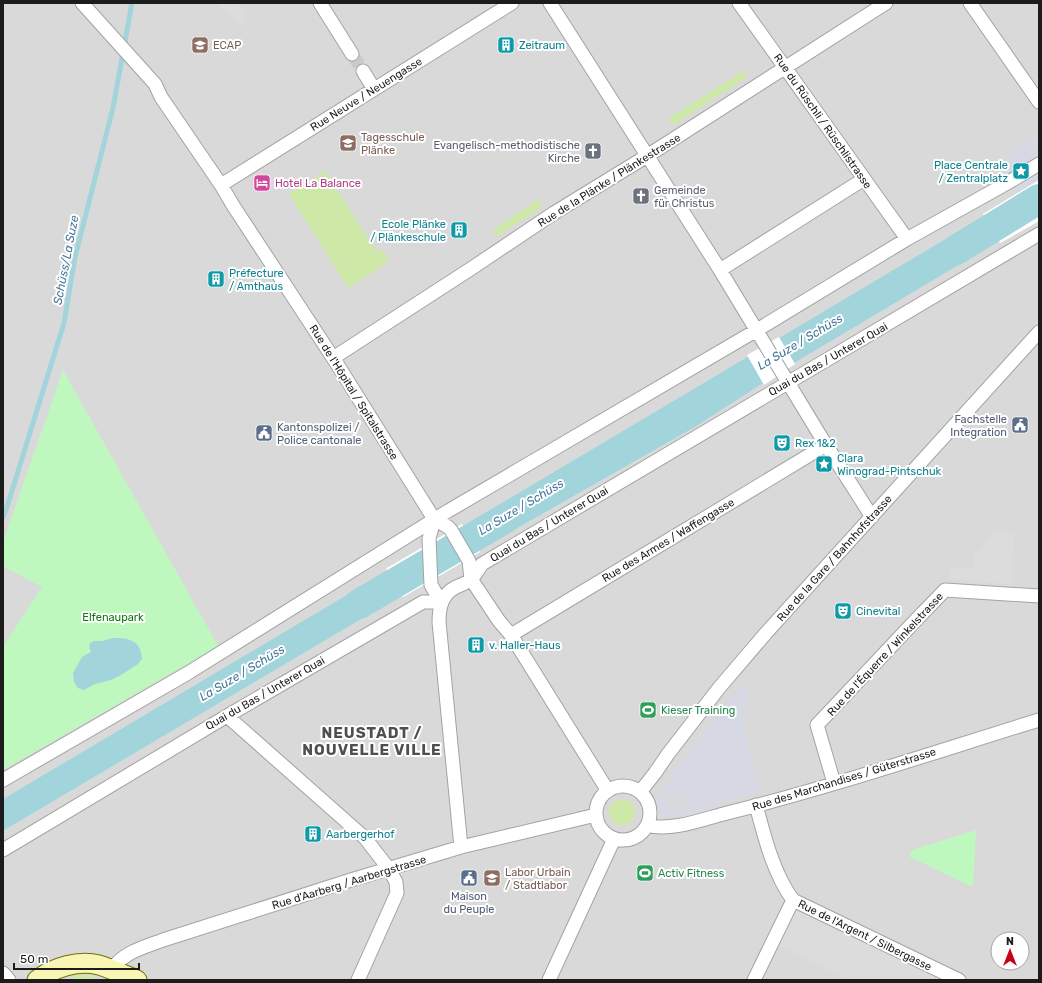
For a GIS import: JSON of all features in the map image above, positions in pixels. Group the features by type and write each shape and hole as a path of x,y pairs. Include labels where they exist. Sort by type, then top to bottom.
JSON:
{"street":[{"name":"Rue de l'Hôpital / Spitalstrasse","path":"82,3 155,84 161,98 221,186 333,358 434,519 451,530 468,559 471,579 499,621 511,634 608,791"},
{"path":"320,3 352,54"},
{"name":"Rue Neuve / Neuengasse","path":"221,186 512,3"},
{"path":"550,3 720,270 826,445 872,517"},
{"name":"Rue du Rüschli / Rüschlistrasse","path":"739,3 907,239"},
{"name":"Rue de la Plänke / Plänkestrasse","path":"333,358 554,213 647,156 886,3"},
{"path":"970,3 1039,102"},
{"path":"363,71 374,89"},
{"path":"3,780 188,673 434,519 756,330 907,239 1039,164"},
{"path":"720,270 864,179"},
{"name":"Quai du Bas / Unterer Quai","path":"3,850 227,716 422,602 441,602 446,594 452,589 471,579 482,564 785,377 992,263 1039,234"},
{"name":"Rue de la Gare / Bahnhofstrasse","path":"640,792 719,688 766,633 1039,332"},
{"name":"Rue des Armes / Waffengasse","path":"511,634 826,445"},
{"path":"434,519 429,539 431,585 441,602 439,622 461,847"},
{"name":"Rue de l'Équerre / Winkelstrasse","path":"834,783 817,725 945,590 1039,596"},
{"path":"227,716 365,838 389,869 396,882 397,893 358,980"},
{"name":"Rue des Marchandises / Güterstrasse","path":"647,825 660,828 670,827 756,805 834,783 1039,720"},
{"path":"624,786 640,792 648,804 649,818 647,825 641,833 633,838 624,840 614,839 601,830 596,815 597,806 601,797 615,787 624,786"},
{"path":"754,980 793,900 784,889 769,849 756,805"},
{"name":"Rue d'Aarberg / Aarbergstrasse","path":"110,975 118,961 123,957 143,947 163,940 461,847 596,815"},
{"path":"549,980 614,839"},
{"name":"Rue de l'Argent / Silbergasse","path":"793,900 959,980"},
{"path":"38,980 45,974 55,969 78,964 97,965 110,975 137,980"},
{"path":"3,973 9,980"}],"shaded area":[{"path":"3,3 1039,3 1039,136 997,161 1016,194 983,214 984,216 463,526 462,524 386,568 387,571 3,799"},
{"path":"217,3 240,3 246,19 240,25"},
{"name":"Place Centrale / Zentralplatz","path":"1039,136 1039,187 1031,186 1016,194 997,161"},
{"path":"1039,221 1039,980 3,980 3,831 402,595 403,597 431,581 480,552 479,550 695,427 796,362 999,241 1001,243"},
{"path":"995,532 1014,533 1011,584 949,579 949,568 973,569 974,556"},
{"path":"741,685 749,692 743,726 762,791 679,816 668,816 660,814 657,806 657,800 667,783","holes":["675,792 682,793 687,799 686,806 682,811 673,810 668,805 668,799"]},
{"path":"793,906 942,980 850,980 775,944"}],"green space":[{"path":"743,71 747,77 673,125 669,118"},
{"path":"325,171 377,252 382,249 389,260 348,288 289,194"},
{"path":"539,199 541,208 497,236 493,230"},
{"name":"Elfenaupark","path":"63,370 218,646 3,770 3,647 42,587 3,566 3,542"},
{"path":"622,799 631,803 635,812 631,821 622,825 613,821 609,812 613,803"},
{"path":"976,830 973,887 910,857 912,850"},
{"path":"88,972 94,976 95,980 73,980 71,974"}],"water":[{"path":"984,216 999,241 796,362 695,427 479,550 463,526"},
{"path":"387,571 402,595 3,831 3,799"},
{"path":"113,638 133,641 139,648 142,659 138,664 111,680 95,684 84,690 78,688 74,682 73,673 82,657 91,652 89,647 90,643"}],"pier":[{"path":"1039,180 1039,221 1000,243 983,214"},
{"path":"779,337 795,364 764,385 747,355"},
{"path":"462,524 480,552 403,597 386,569"}],"waterway":[{"name":"Schüss/La Suze","path":"3,517 64,323 75,257 113,108 132,3"},
{"name":"La Suze / Schüss","path":"956,250 1039,199"},
{"name":"La Suze / Schüss","path":"359,604 506,518"}],"tunnel":[{"path":"352,54 363,71"}],"place":[{"name":"ECAP","path":"200,45"},
{"name":"Zeitraum","path":"506,45"},
{"name":"Tagesschule Plänke","path":"348,143"},
{"name":"Evangelisch-methodistische Kirche","path":"593,151"},
{"name":"Place Centrale / Zentralplatz","path":"1021,171"},
{"name":"Hotel La Balance","path":"262,183"},
{"name":"Gemeinde für Christus","path":"641,196"},
{"name":"Ecole Plänke / Plänkeschule","path":"459,230"},
{"name":"Préfecture / Amthaus","path":"216,279"},
{"name":"Fachstelle Integration","path":"1020,425"},
{"name":"Kantonspolizei / Police cantonale","path":"264,433"},
{"name":"Rex 1&2","path":"782,443"},
{"name":"Clara Winograd-Pintschuk","path":"824,464"},
{"name":"Cinevital","path":"843,611"},
{"name":"v. Haller-Haus","path":"476,645"},
{"name":"Kieser Training","path":"648,710"},
{"name":"Aarbergerhof","path":"313,834"},
{"name":"Activ Fitness","path":"645,873"},
{"name":"Maison du Peuple","path":"469,878"},
{"name":"Labor Urbain / Stadtlabor","path":"492,878"}],"district":[{"name":"NEUSTADT / NOUVELLE VILLE","path":"372,742"}]}
